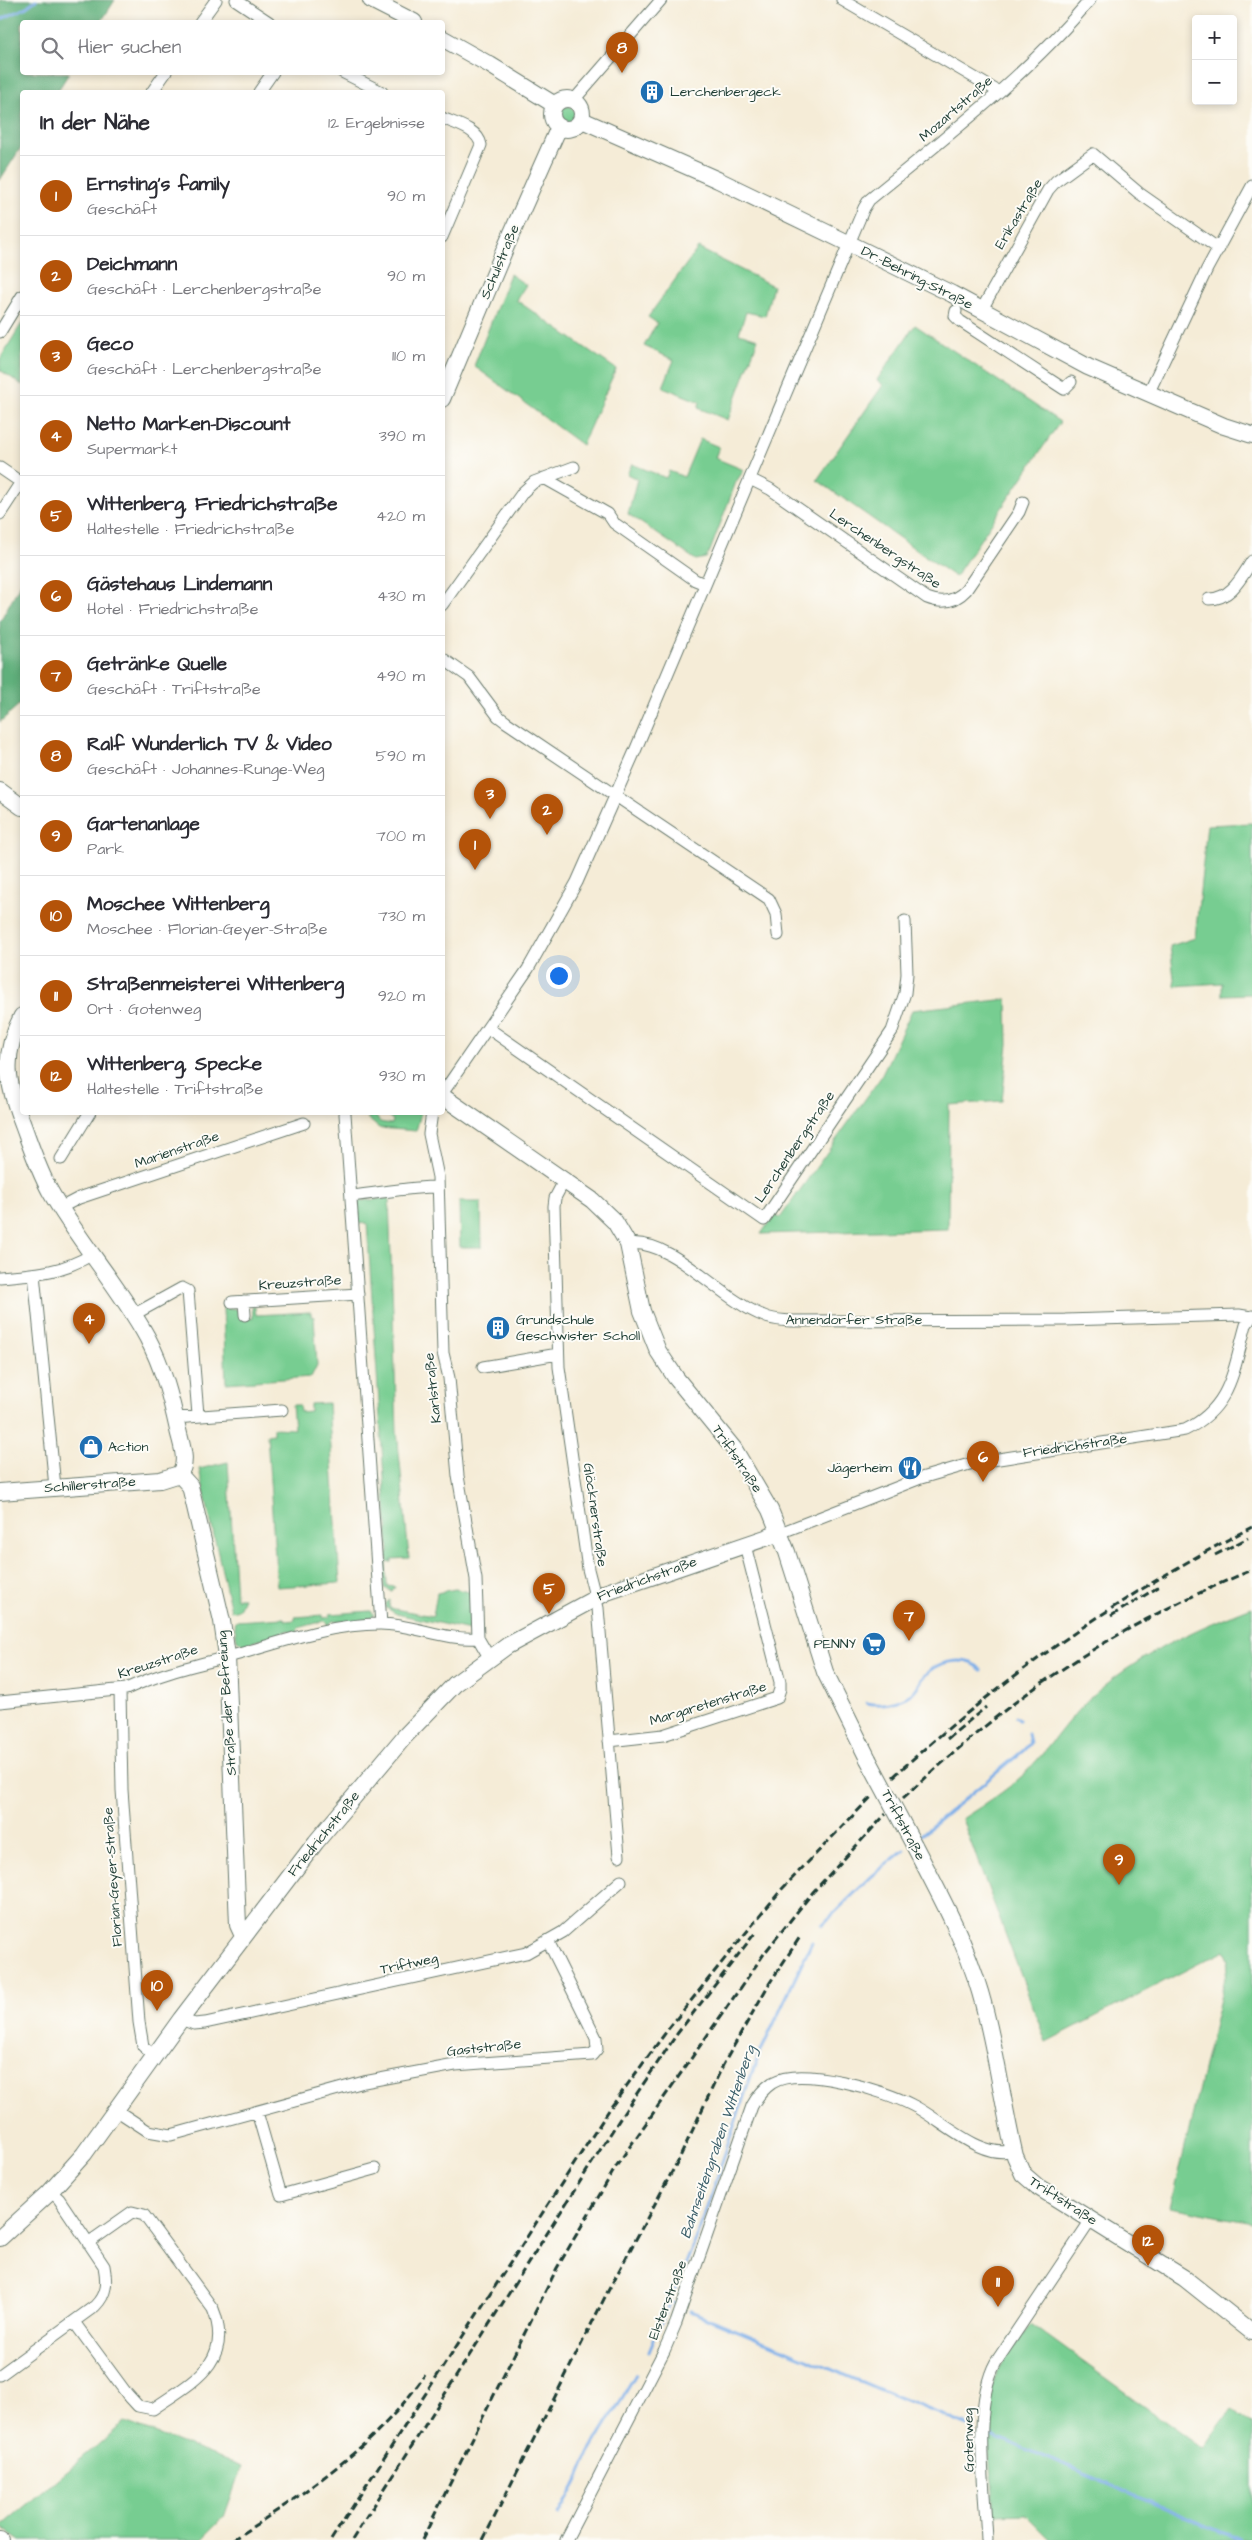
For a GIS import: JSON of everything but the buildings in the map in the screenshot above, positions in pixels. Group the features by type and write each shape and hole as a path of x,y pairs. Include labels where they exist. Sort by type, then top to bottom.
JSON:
{"street":[{"path":"201,20 216,0"},
{"path":"236,0 266,20"},
{"path":"371,0 410,20"},
{"path":"574,100 661,0"},
{"path":"842,0 999,92"},
{"name":"Mozartstraße","path":"848,243 869,200 917,164 999,92 1037,56 1090,0"},
{"path":"445,40 490,64 555,105"},
{"path":"153,90 164,75"},
{"path":"261,90 271,75"},
{"path":"348,75 376,90"},
{"path":"564,100 574,100 582,109 582,120 572,129 559,127 552,117 555,105 564,100"},
{"path":"445,119 473,132 480,137 482,145 445,230"},
{"name":"Dr.-Behring-Straße","path":"582,120 718,180 848,243 981,310 1057,352 1148,394 1252,435"},
{"name":"Schulstraße","path":"445,392 507,244 559,127"},
{"name":"Erikastraße","path":"981,310 1048,190 1056,181 1092,154 1139,193 1219,249"},
{"path":"1148,394 1252,186"},
{"path":"445,1091 556,922 615,796 848,243"},
{"path":"0,332 20,299"},
{"path":"956,311 956,316 960,321 1064,389 1071,382"},
{"path":"0,468 20,482"},
{"path":"445,601 523,492 534,482 574,468"},
{"path":"544,478 608,514 614,523 695,580 705,584"},
{"name":"Lerchenbergstraße","path":"750,478 770,489 927,598 939,602 957,598 966,590 1019,512 1023,502"},
{"path":"0,514 20,486"},
{"path":"1208,599 1217,599 1230,591 1252,561"},
{"path":"445,660 472,682 498,716 769,900 776,914 778,934"},
{"path":"0,791 20,805"},
{"name":"Lerchenbergstraße","path":"488,1028 764,1220 892,1030 905,993 907,974 905,921"},
{"path":"20,1019 6,1041 11,1094 40,1171 60,1208 134,1316 159,1363 175,1418 184,1462 179,1474"},
{"path":"445,1097 609,1215 622,1232 628,1244"},
{"path":"61,1159 88,1115"},
{"name":"Kreuzstraße","path":"345,1115 381,1624"},
{"name":"Karlstraße","path":"432,1115 429,1134 436,1166 438,1187 443,1353 449,1378 458,1476 476,1579 478,1638 489,1657"},
{"name":"Marienstraße","path":"60,1208 79,1198 304,1123"},
{"name":"Glöcknerstraße","path":"564,1181 555,1198 554,1206 558,1354 588,1569 596,1598 619,1856"},
{"path":"351,1196 381,1193 397,1188 438,1187"},
{"name":"Annendorfer Straße","path":"628,1244 640,1243 659,1248 742,1305 764,1317 782,1320 1065,1320 1252,1316"},
{"name":"Triftstraße","path":"628,1244 642,1311 658,1351 676,1378 734,1449 770,1510 780,1533 825,1672 959,1935 980,1991 1019,2168 1026,2178 1197,2287 1252,2332"},
{"path":"0,1277 63,1270 93,1254"},
{"path":"34,1274 55,1487"},
{"path":"134,1316 182,1288 188,1291 198,1415"},
{"name":"Kreuzstraße","path":"232,1302 358,1294"},
{"name":"Kreuzstraße","path":"244,1301 245,1315"},
{"name":"Friedrichstraße","path":"0,2238 50,2191 84,2154 243,1936 316,1842 405,1736 444,1694 489,1657 596,1598 624,1585 780,1533 921,1478 973,1462 1185,1430 1202,1421 1223,1399 1231,1380 1246,1325 1252,1316"},
{"path":"484,1367 558,1354"},
{"path":"175,1418 282,1410"},
{"name":"Schillerstraße","path":"0,1492 160,1480 179,1474"},
{"name":"Straße der Befreiung","path":"179,1474 190,1486 196,1507 222,1621 227,1656 238,1925 243,1936"},
{"name":"Margaretenstraße","path":"609,1741 663,1735 777,1698 780,1682 744,1545"},
{"name":"Kreuzstraße","path":"0,1702 120,1691 147,1679 326,1630 381,1624 416,1627 460,1638 478,1638"},
{"name":"Florian-Geyer-Straße","path":"120,1691 122,1790 139,2022 143,2046 154,2056"},
{"name":"Triftweg","path":"181,2019 194,2024 205,2023 526,1953 577,1922 621,1881"},
{"name":"Gaststraße","path":"116,2110 140,2128 163,2135 189,2131 364,2082 455,2065 592,2055 596,2049 596,2038 548,1941"},
{"name":"Elsterstraße","path":"566,2540 664,2351 685,2301 752,2106 765,2088 779,2080 802,2077 869,2089 913,2105 986,2149 1001,2153 1014,2150"},
{"path":"258,2112 281,2195 376,2169"},
{"path":"0,2375 96,2306 106,2290 107,2279 104,2266 59,2199 50,2191"},
{"path":"74,2322 127,2394 138,2406 153,2409 204,2373 213,2362 216,2350 220,2326 213,2309 144,2214 132,2212 88,2243"},
{"name":"Gotenweg","path":"987,2540 982,2411 986,2386 996,2362 1091,2220"}],"green space":[{"path":"0,0 115,0 102,20 20,20 20,75 68,75 58,90 20,90 20,149 0,180"},
{"path":"567,106 575,114 567,122 559,114"},
{"path":"698,248 773,286 765,316 746,312 739,333 758,339 728,420 698,408 700,402 663,387 674,360 644,346 657,323 648,317"},
{"path":"510,274 526,285 516,300 616,369 582,445 474,366"},
{"path":"915,325 1060,422 955,577 817,480 883,385 877,380"},
{"path":"20,326 20,384 0,370 0,359"},
{"path":"700,439 719,447 715,458 744,470 736,482 710,551 706,558 696,560 628,514 637,479 627,474 632,464 666,478 669,471 684,477"},
{"path":"20,585 20,704 0,722 0,621"},
{"path":"1252,823 1252,994 1222,995 1222,983 1175,986 1170,946 1195,938 1207,825"},
{"path":"1007,999 1008,1044 1002,1101 949,1105 948,1229 761,1234 774,1215 780,1218 881,1077 912,1010"},
{"path":"375,1115 380,1122 392,1124 393,1120 387,1115 420,1115 416,1131 379,1128 367,1118"},
{"path":"389,1198 397,1431 409,1558 392,1559 392,1562 386,1563 387,1586 395,1587 392,1591 384,1588 382,1562 388,1562 387,1553 389,1553 367,1223 358,1224 357,1206 359,1201"},
{"path":"459,1202 481,1202 482,1247 460,1247"},
{"path":"252,1307 255,1307 256,1315 311,1312 311,1316 314,1317 317,1365 311,1377 226,1383 223,1308 237,1310 242,1318 253,1318"},
{"path":"328,1403 340,1583 277,1587 267,1435 273,1434 273,1428 294,1429 292,1405 299,1405 300,1412 310,1411 310,1404"},
{"path":"228,1462 236,1598 244,1598 239,1609 231,1611 199,1469"},
{"path":"455,1589 470,1592 470,1630 397,1614 386,1608 386,1603 390,1600 389,1608 433,1616 437,1593"},
{"path":"1252,1607 1252,2223 1171,2207 1229,1960 1225,1950 1046,2042 962,1819 1001,1793 1023,1775 1079,1709 1125,1670 1187,1635"},
{"path":"371,1611 374,1615 368,1620 333,1621 328,1625 324,1621 298,1628 297,1632 292,1633 289,1630 244,1645 237,1640 234,1623 236,1621 284,1618 285,1621 295,1620 295,1617 323,1615 323,1618 330,1617 330,1614"},
{"path":"1031,2324 1203,2449 1232,2408 1252,2423 1252,2540 1050,2540 1025,2515 994,2516 988,2442 989,2402 998,2371"},
{"path":"125,2422 242,2466 224,2517 201,2540 20,2540 0,2527"}],"waterway":[{"path":"0,20 25,8 36,0"},
{"name":"Bahnseitengraben Wittenberg","path":"867,1703 890,1703 901,1700 914,1692 928,1672 947,1662 962,1661 981,1670"},
{"name":"Bahnseitengraben Wittenberg","path":"1016,1717 1019,1720"},
{"name":"Bahnseitengraben Wittenberg","path":"921,1835 1024,1750 1030,1743 1028,1734"},
{"name":"Bahnseitengraben Wittenberg","path":"822,1925 871,1877 904,1850"},
{"name":"Bahnseitengraben Wittenberg","path":"649,2352 696,2239 755,2064 812,1942"},
{"name":"Bahnseitengraben Wittenberg","path":"672,2303 676,2304"},
{"path":"690,2311 973,2428"},
{"name":"Bahnseitengraben Wittenberg","path":"559,2515 577,2482 589,2453 636,2375"},
{"path":"990,2434 1240,2540"}],"railway":[{"path":"893,1777 976,1706 1064,1640 1156,1580 1252,1527"},
{"path":"1215,1555 1248,1538"},
{"path":"903,1798 999,1715 1070,1664 1128,1629 1189,1598 1252,1570"},
{"path":"1111,1616 1160,1586"},
{"path":"947,1739 986,1707"},
{"path":"331,2540 611,2107 669,2028 782,1889 872,1796"},
{"path":"422,2540 557,2268 617,2165 766,1951 813,1892 886,1814"},
{"path":"352,2540 623,2114 677,2034 755,1933"},
{"path":"483,2540 607,2293 680,2157 723,2065 769,1984 800,1937"},
{"path":"232,2540 286,2505 337,2467 384,2424 406,2401 425,2375"}],"place":[{"name":"Ralf Wunderlich TV & Video","path":"622,73"},
{"name":"Lerchenbergeck","path":"652,92"},
{"name":"Geco","path":"490,819"},
{"name":"Deichmann","path":"547,835"},
{"name":"Ernsting's family","path":"475,870"},
{"name":"Grundschule Geschwister Scholl","path":"498,1328"},
{"name":"Netto Marken-Discount","path":"89,1344"},
{"name":"Action","path":"91,1447"},
{"name":"Jägerheim","path":"910,1468"},
{"name":"Gästehaus Lindemann","path":"983,1482"},
{"name":"Wittenberg, Friedrichstraße","path":"549,1614"},
{"name":"Getränke Quelle","path":"909,1641"},
{"name":"PENNY","path":"874,1644"},
{"name":"Gartenanlage","path":"1119,1885"},
{"name":"Moschee Wittenberg","path":"157,2011"},
{"name":"Wittenberg, Specke","path":"1148,2266"},
{"name":"Straßenmeisterei Wittenberg","path":"998,2307"}]}
